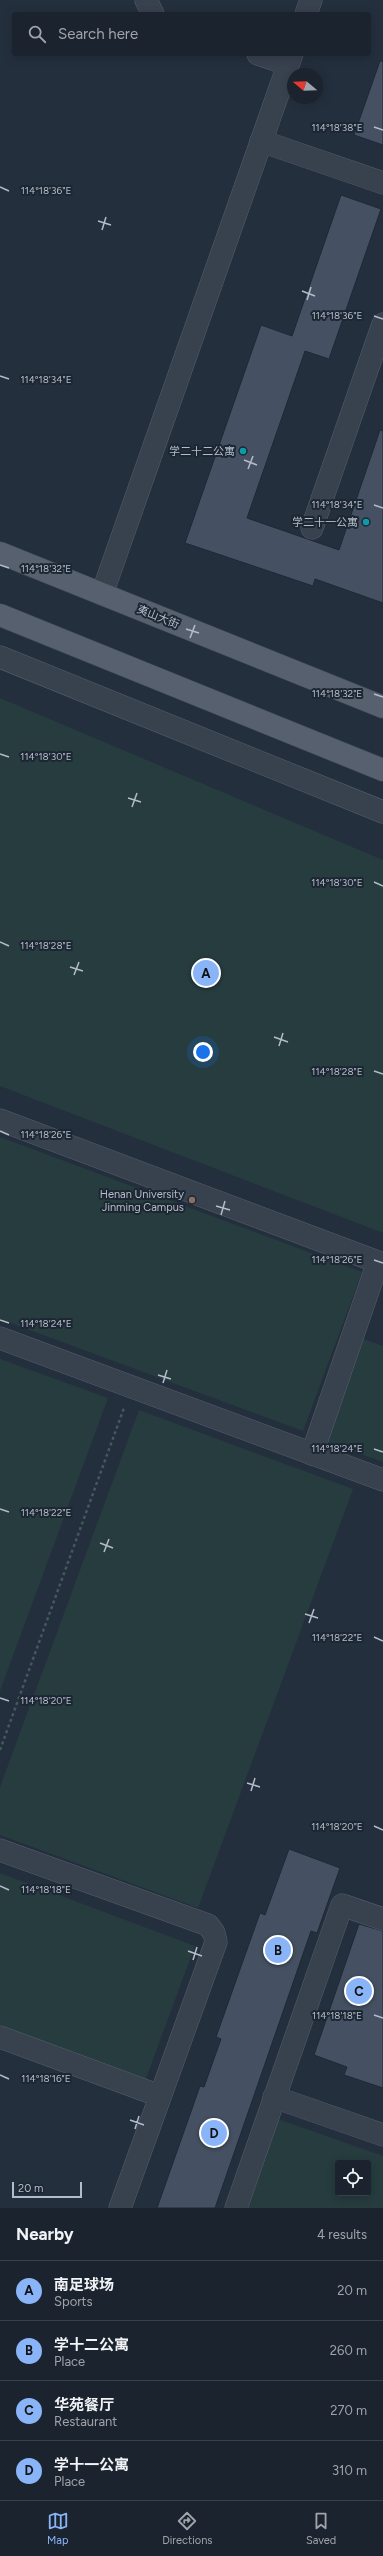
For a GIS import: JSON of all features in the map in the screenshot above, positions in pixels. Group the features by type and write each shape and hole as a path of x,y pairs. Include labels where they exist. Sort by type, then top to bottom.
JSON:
{"main road":[{"name":"夷山大街","path":"0,552 383,707"},
{"path":"0,615 383,770"}],"street":[{"path":"146,0 152,12"},
{"path":"307,12 311,0"},
{"path":"102,594 290,59 271,56"},
{"path":"261,141 383,183"},
{"path":"312,528 383,324"},
{"path":"0,657 383,812"},
{"path":"0,1120 378,1262 312,1454"},
{"path":"0,1338 383,1480"},
{"path":"0,1850 208,1925 214,1933 216,1942 120,2208"},
{"path":"236,2208 342,1904 383,1919"},
{"path":"0,2037 160,2096"},
{"path":"274,2097 383,2135"}],"path":[{"path":"0,1750 131,1387"}],"green space":[{"path":"0,698 383,860 383,1233 0,1086"},
{"path":"0,1137 362,1272 303,1431 0,1319"},
{"path":"360,1338 383,1346 383,1462 324,1441"},
{"path":"0,1359 108,1398 0,1691"},
{"path":"139,1410 353,1489 198,1908 0,1835 0,1787"},
{"path":"0,1873 195,1946 145,2081 0,2027"},
{"path":"278,2119 383,2156 383,2208 248,2208"}],"building":[{"path":"380,61 383,61 383,145 354,135"},
{"name":"学二十二公寓","path":"341,195 381,209 329,359 305,351 247,518 339,550 380,430 383,431 383,603 315,579 313,586 185,543 261,325 292,336"},
{"path":"289,1849 340,1868 317,1933 311,1931 215,2208 157,2208 200,2086 204,2087 221,2039 216,2037 260,1913 265,1915"},
{"path":"359,1924 383,1931 383,2088 344,2075 347,2067 314,2055"}],"place":[{"name":"学二十二公寓","path":"243,451"},
{"name":"学二十一公寓","path":"366,522"},
{"name":"南足球场","path":"206,973"},
{"name":"Henan University Jinming Campus","path":"192,1200"},
{"name":"学十二公寓","path":"278,1950"},
{"name":"华苑餐厅","path":"359,1991"},
{"name":"学十一公寓","path":"214,2133"}]}
